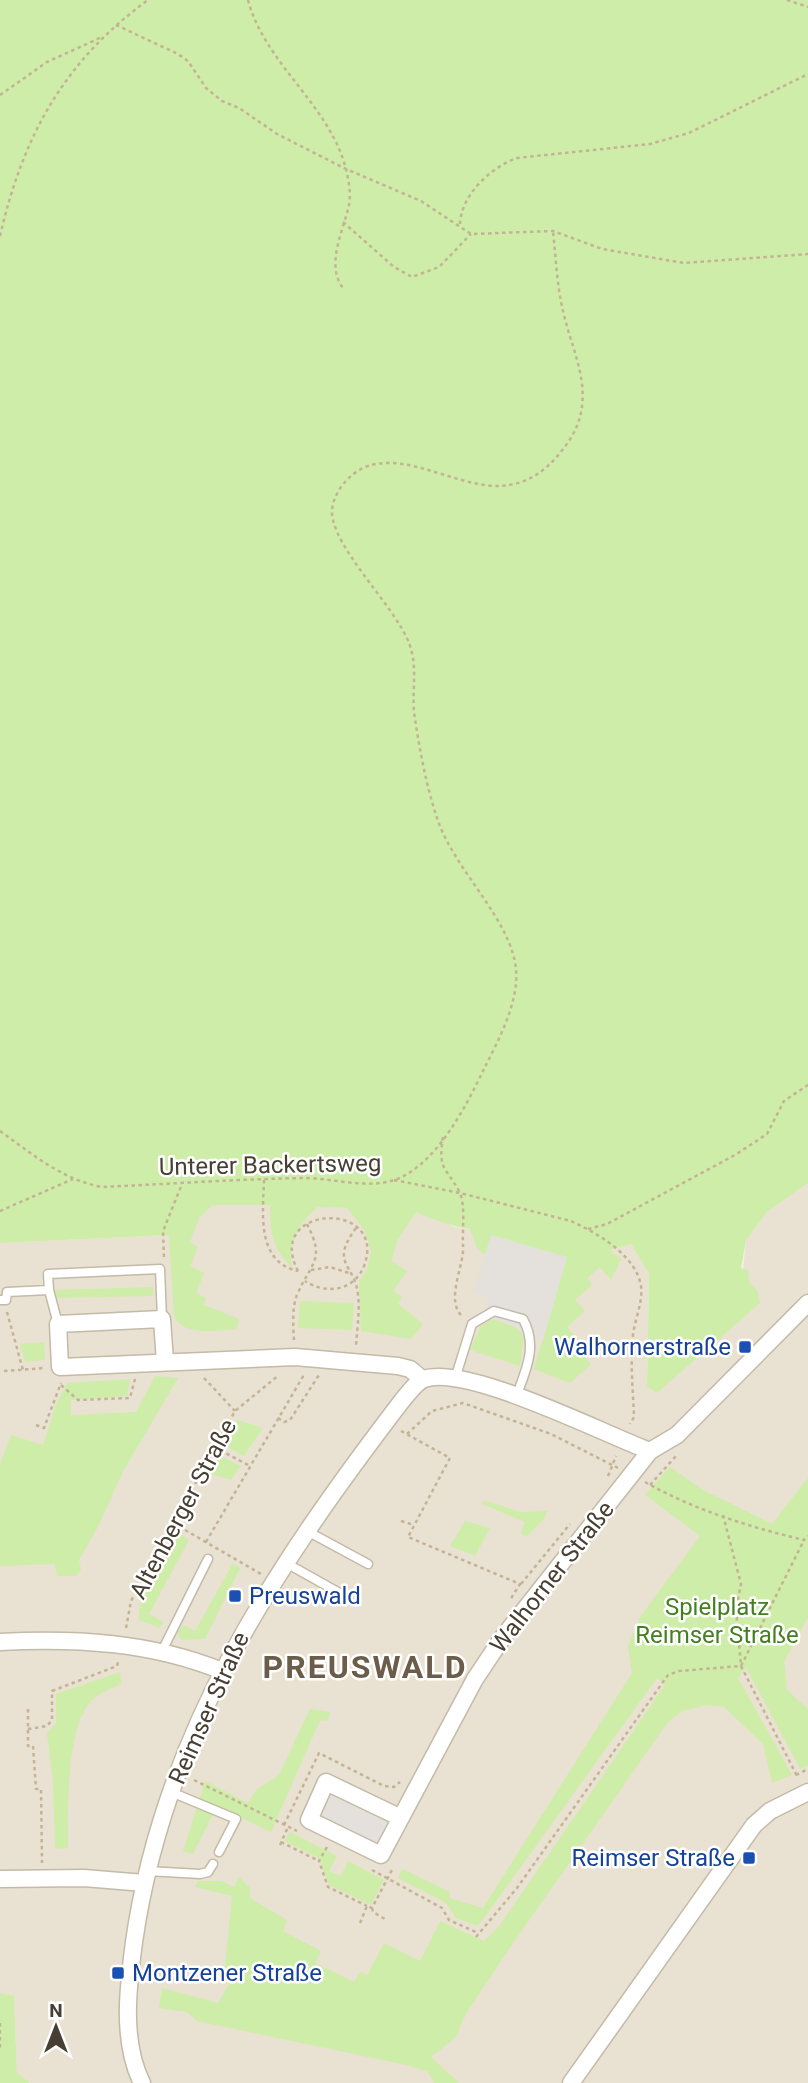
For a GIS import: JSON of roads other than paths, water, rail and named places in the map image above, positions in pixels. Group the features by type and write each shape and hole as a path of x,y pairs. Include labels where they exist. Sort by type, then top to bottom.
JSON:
{"street":[{"path":"164,1362 162,1319 58,1324 60,1367 295,1357 355,1360 398,1366 410,1369 422,1379 455,1379 486,1385 650,1451 677,1435 808,1303"},
{"name":"Reimser Straße","path":"142,2083 134,2067 128,2015 130,1974 146,1877 178,1772 222,1671 273,1581 386,1422 422,1379"},
{"name":"Walhorner Straße","path":"399,1817 326,1782 309,1820 381,1855 475,1679 503,1637 650,1451"},
{"path":"0,1642 122,1644 162,1651 222,1671"},
{"path":"571,2083 754,1825 769,1811 808,1793"},
{"path":"0,1880 146,1877"}],"lane":[{"path":"58,1324 49,1290 48,1274 160,1269 162,1319"},
{"path":"3,1300 7,1292 49,1290"},
{"path":"455,1379 472,1324 494,1311 523,1319 531,1337 531,1352 516,1397"},
{"path":"307,1531 368,1564"},
{"path":"162,1651 208,1559"},
{"path":"285,1562 345,1595"},
{"path":"171,1792 236,1819 219,1852"},
{"path":"146,1877 200,1874 208,1872 213,1864"}],"place":[{"name":"Walhornerstraße","path":"745,1347"},
{"name":"Preuswald","path":"235,1596"},
{"name":"Reimser Straße","path":"749,1858"},
{"name":"Montzener Straße","path":"118,1973"}],"district":[{"name":"PREUSWALD","path":"365,1667"}],"park label":[{"name":"Spielplatz Reimser Straße","path":"717,1621"}]}
